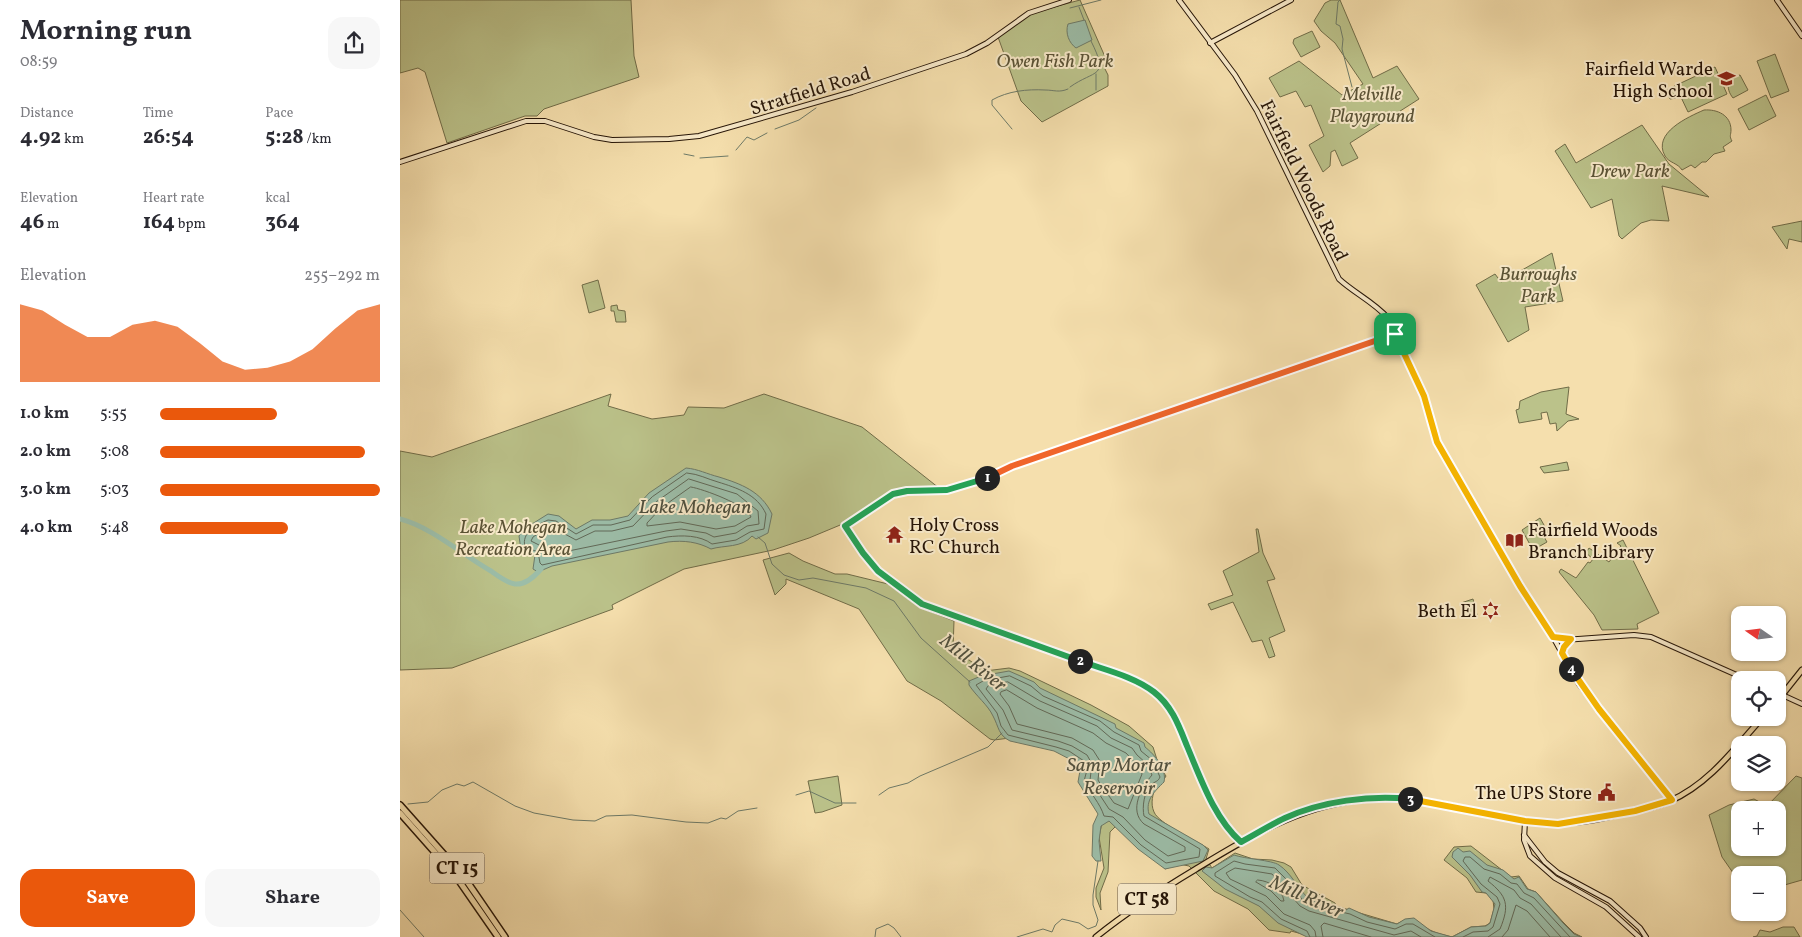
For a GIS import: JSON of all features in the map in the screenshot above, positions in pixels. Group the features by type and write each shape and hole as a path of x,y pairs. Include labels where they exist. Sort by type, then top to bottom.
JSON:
{"highway":[{"name":"CT 15","path":"400,805 464,877 505,937"},
{"name":"CT 15","path":"400,813 455,875 498,937"}],"main road":[{"name":"Stratfield Road","path":"400,162 526,121 545,121 594,138 612,140 699,136 852,92 966,54 987,43 1029,13 1069,0"},
{"name":"Fairfield Woods Road","path":"1179,0 1243,86 1269,131 1328,260 1339,279 1353,292 1380,309 1395,334 1424,396 1437,442 1579,684 1672,800"},
{"path":"1210,43 1291,0"},
{"path":"1777,0 1802,36"},
{"path":"1241,842 1221,817 1208,793 1174,713 1156,693 1124,676 922,604 878,571 845,526 893,494 907,491 947,490 985,479 1012,466 1395,334"},
{"path":"1553,637 1571,639 1634,635 1651,637 1731,672"},
{"path":"1562,653 1564,647 1571,639"},
{"path":"1786,687 1802,670"},
{"path":"1786,697 1802,704"},
{"name":"CT 58","path":"1096,937 1132,908 1241,842 1286,818 1320,806 1360,800 1418,800 1525,821 1558,824 1583,822 1644,809 1672,800 1708,776 1755,726"},
{"path":"1525,821 1524,835 1527,849 1542,867 1555,878 1606,907 1639,937"},
{"path":"1524,835 1545,862 1558,873 1610,901 1640,928 1646,937"}],"green space":[{"path":"400,0 631,0 634,56 639,77 544,109 537,116 525,116 447,143 425,72 418,68 400,73"},
{"name":"Owen Fish Park","path":"1080,0 1106,59 1102,63 1108,75 1108,86 1042,122 1021,101 998,37 1032,13"},
{"name":"Melville Playground","path":"1331,0 1340,0 1373,78 1397,66 1419,99 1350,143 1358,158 1342,166 1335,150 1331,152 1330,166 1323,172 1309,145 1324,136 1311,105 1305,107 1296,91 1280,97 1269,78 1299,61 1342,95 1363,84 1335,43 1321,31 1314,21 1325,3"},
{"path":"1312,31 1320,47 1301,57 1293,43 1294,39"},
{"path":"1775,54 1789,91 1771,98 1757,61"},
{"path":"1715,67 1727,94 1688,112 1679,93 1676,98 1670,99 1666,90"},
{"path":"1740,75 1748,90 1733,98 1728,87 1732,78"},
{"path":"1766,95 1776,116 1749,130 1738,109"},
{"path":"1704,110 1718,112 1729,120 1732,141 1723,147 1725,151 1714,154 1706,162 1702,162 1695,168 1691,165 1682,170 1665,156 1662,148 1663,140 1674,127"},
{"name":"Drew Park","path":"1642,125 1669,164 1709,197 1662,186 1669,221 1651,220 1641,223 1622,239 1619,236 1612,199 1591,208 1555,151 1565,144 1576,163"},
{"path":"1802,221 1802,242 1789,239 1787,249 1772,227"},
{"name":"Burroughs Park","path":"1552,253 1563,301 1525,307 1529,330 1508,342 1476,285 1495,274 1501,282"},
{"path":"598,280 605,308 589,313 582,285"},
{"path":"617,305 618,310 625,311 626,322 616,322 611,306"},
{"path":"1569,387 1566,414 1579,419 1568,421 1557,431 1556,423 1550,424 1547,412 1541,413 1542,419 1519,423 1516,410 1519,409 1520,401 1541,392"},
{"name":"Lake Mohegan Recreation Area","path":"611,394 608,406 652,419 684,415 688,407 724,408 764,394 862,427 939,488 907,488 890,493 845,523 809,538 773,550 684,569 612,605 613,609 452,668 400,670 400,451 432,457"},
{"path":"1567,462 1569,470 1544,473 1540,467"},
{"path":"1540,518 1548,532 1543,535 1547,542 1533,550 1522,530"},
{"path":"1256,529 1258,529 1263,553 1275,579 1267,581 1285,631 1269,638 1275,656 1269,658 1262,640 1252,642 1233,602 1211,610 1208,604 1233,595 1223,571 1259,552"},
{"path":"1623,540 1659,613 1637,624 1638,629 1602,630 1594,615 1559,572 1561,569 1576,578 1588,562 1590,563 1593,559 1586,553 1589,548 1609,562 1621,546 1617,543"},
{"path":"789,553 835,574 847,574 888,584 919,607 954,621 953,649 985,671 1009,668 1020,671 1091,705 1129,726 1153,747 1159,766 1166,776 1163,781 1156,785 1152,802 1154,812 1157,817 1170,827 1209,849 1206,859 1212,868 1235,853 1253,859 1284,863 1291,867 1302,885 1335,903 1336,906 1397,924 1408,919 1412,920 1434,932 1452,937 1313,937 1291,931 1290,933 1269,930 1248,909 1214,891 1189,866 1179,864 1165,869 1119,823 1110,832 1108,872 1100,893 1101,910 1096,897 1096,888 1104,868 1099,837 1104,813 1086,758 1010,738 990,739 941,701 907,681 859,609 786,579 786,584 775,595 763,560"},
{"path":"1473,599 1477,615 1464,617 1461,603"},
{"path":"838,776 842,805 815,813 808,781"},
{"path":"1796,776 1802,778 1802,880 1786,885 1786,866 1731,866 1731,870 1722,857 1709,815 1731,805 1731,856 1786,856 1786,801 1772,801 1782,791 1786,791 1786,786"},
{"path":"1471,846 1511,877 1519,876 1528,889 1536,892 1574,933 1582,937 1452,937 1471,927 1485,926 1490,923 1494,909 1493,900 1486,893 1476,892 1467,878 1444,860 1454,847"},
{"path":"1783,927 1794,927 1800,937 1753,937 1757,936 1760,930 1770,932"}],"water":[{"path":"1085,20 1092,40 1076,48 1068,37 1068,24"},
{"name":"Lake Mohegan","path":"686,468 699,470 750,489 762,500 772,514 768,533 756,539 752,536 743,543 711,549 691,542 668,542 552,566 538,572 533,569 535,555 528,555 521,550 519,536 524,529 548,514 559,516 576,529 592,520 610,520 628,516 649,493"},
{"name":"Samp Mortar Reservoir","path":"1009,671 1115,724 1116,728 1144,743 1164,772 1164,782 1154,792 1148,804 1149,814 1203,845 1208,850 1203,861 1165,869 1138,849 1109,821 1101,826 1099,841 1101,861 1096,861 1092,856 1093,825 1098,814 1078,782 1081,765 1054,751 1006,739 991,712 969,685 969,681 981,676"},
{"path":"1458,848 1463,852 1470,851 1487,865 1503,870 1514,879 1519,877 1527,889 1536,892 1574,934 1581,937 1452,937 1471,927 1486,926 1490,923 1495,904 1452,857 1453,852"},
{"path":"1234,855 1276,863 1283,868 1307,897 1314,901 1346,910 1349,908 1369,917 1397,924 1405,919 1414,918 1431,931 1452,937 1307,937 1278,923 1259,906 1225,889 1202,871 1206,867 1212,868"}],"waterway":[{"path":"1070,8 1101,0"},
{"path":"1340,0 1338,2 1336,24 1340,26 1343,39 1342,49 1352,87"},
{"path":"1079,7 1084,20"},
{"path":"1070,87 1093,75 1099,68 1097,53 1091,41"},
{"path":"1096,74 1096,90"},
{"path":"1012,129 992,105 992,100 1018,91 1059,91 1068,89"},
{"path":"775,129 799,120 816,108"},
{"path":"736,150 747,137 754,140 767,133"},
{"path":"684,154 694,156"},
{"path":"700,158 728,156"},
{"name":"Mill River","path":"400,519 435,535 512,583 526,582 541,569"},
{"name":"Mill River","path":"758,537 765,543 772,564 784,575 799,580 813,578 866,588 894,601 921,638 970,682"},
{"path":"879,795 889,788 908,783 988,747 1002,733"},
{"path":"408,804 428,802 442,790 457,784 464,786 473,782 515,806 534,813 573,820 595,821 606,816 632,815 708,823 721,818 726,819 738,811 757,808"},
{"path":"796,795 809,791 835,803 856,803"},
{"path":"1017,937 1043,929 1052,932 1055,925 1062,919 1079,923 1088,929 1096,926 1098,920 1093,905 1093,895 1098,861"},
{"path":"400,910 424,937"},
{"path":"875,937 876,929 888,924 901,937"}],"place":[{"name":"Fairfield Warde High School","path":"1727,79"},
{"name":"Holy Cross RC Church","path":"895,535"},
{"name":"Fairfield Woods Branch Library","path":"1514,540"},
{"name":"Beth El","path":"1491,610"},
{"name":"The UPS Store","path":"1606,792"}],"route":[{"path":"1395,334 1424,396 1437,442 1520,586 1553,637 1564,640 1571,639 1566,643 1562,653 1579,684 1668,792 1672,800 1644,809 1583,822 1544,824 1435,802 1403,798 1360,800 1320,806 1286,818 1241,842 1221,817 1208,793 1174,713 1156,693 1124,676 922,604 878,571 845,526 893,494 907,491 947,490 985,479 1012,466 1395,334"}]}
